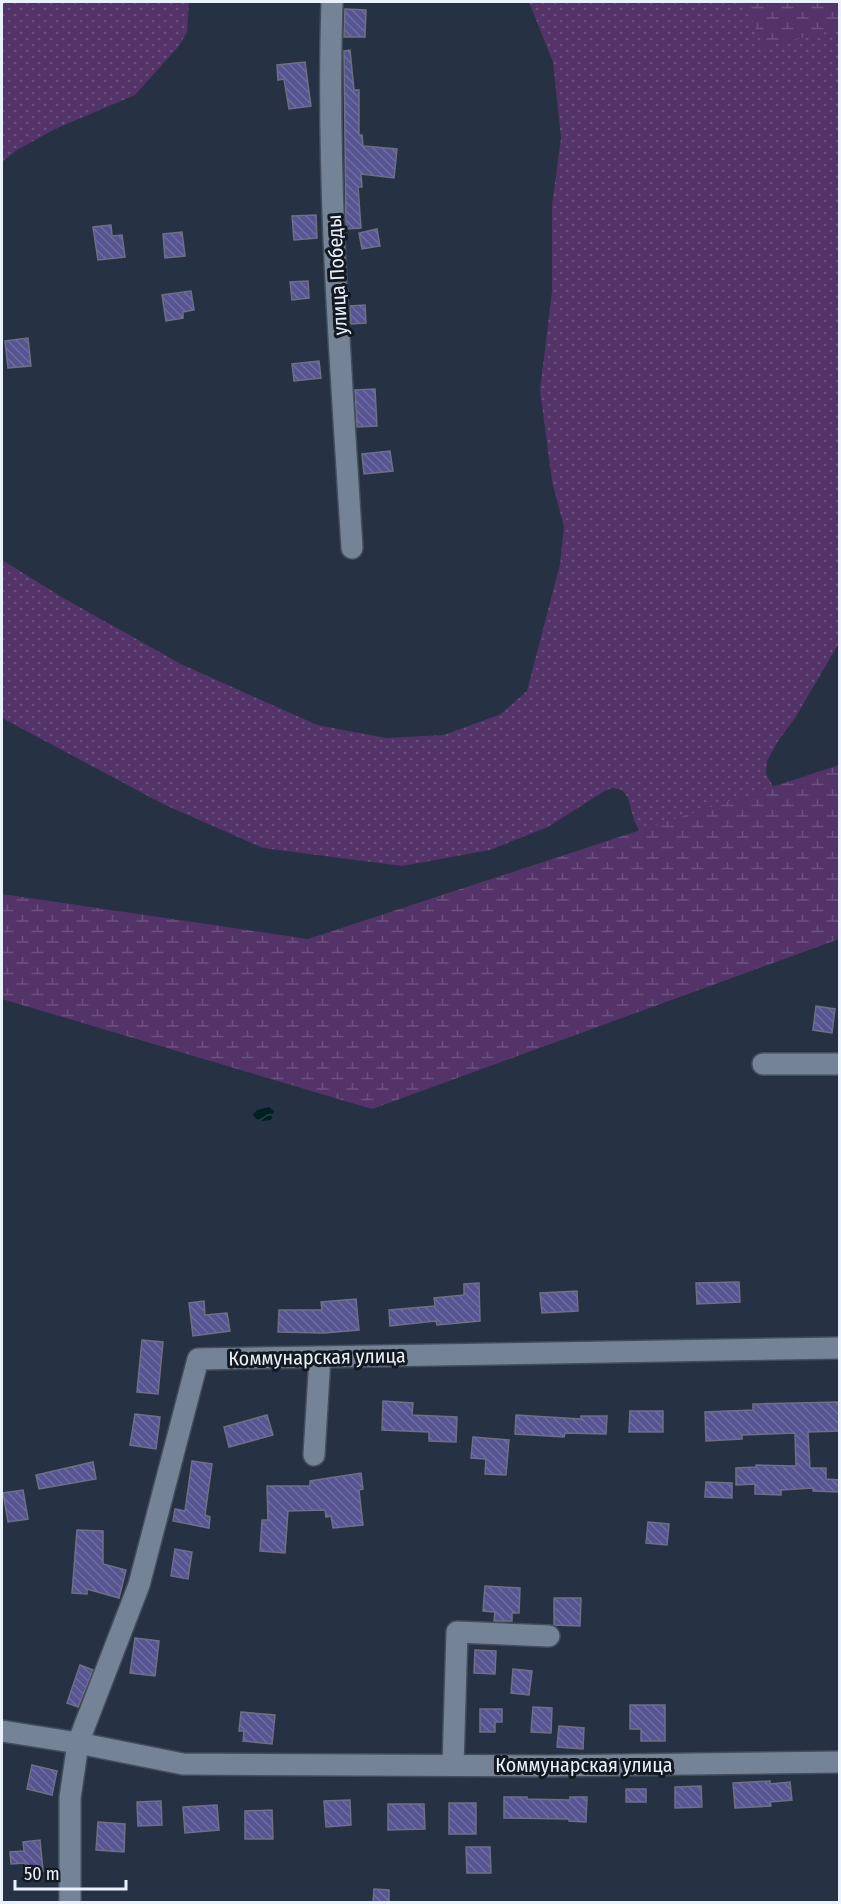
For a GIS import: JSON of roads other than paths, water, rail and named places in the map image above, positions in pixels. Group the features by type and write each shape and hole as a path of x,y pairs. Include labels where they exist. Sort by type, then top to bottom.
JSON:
{"street":[{"name":"улица Победы","path":"332,2 334,252 352,548"},
{"path":"762,1064 840,1064"},
{"name":"Коммунарская улица","path":"70,1902 70,1798 78,1743 139,1585 198,1359 840,1348"},
{"path":"314,1455 320,1357"},
{"path":"453,1766 457,1632 549,1636"},
{"name":"Коммунарская улица","path":"2,1731 78,1743 183,1764 453,1766 840,1762"}],"water":[{"path":"269,1107 274,1111 271,1120 256,1119 253,1114 257,1110"}]}
